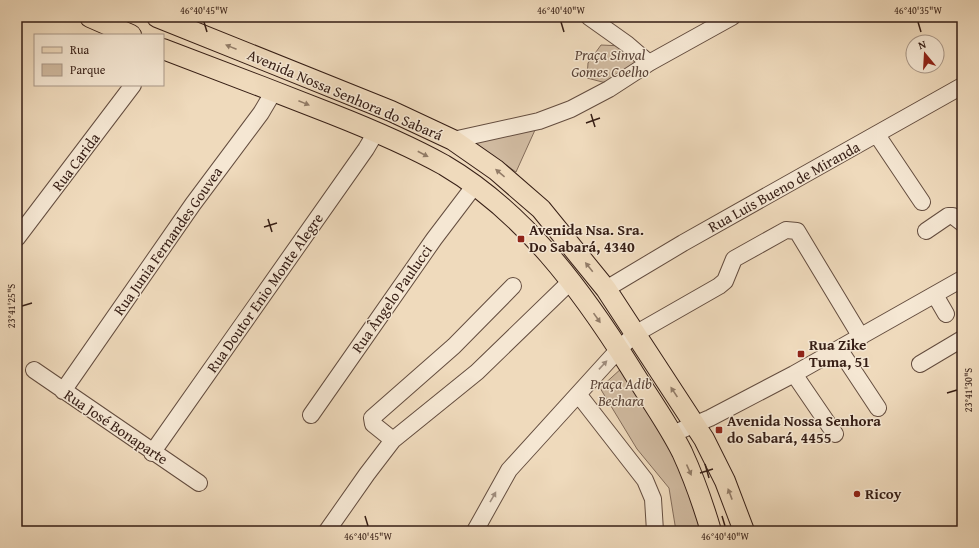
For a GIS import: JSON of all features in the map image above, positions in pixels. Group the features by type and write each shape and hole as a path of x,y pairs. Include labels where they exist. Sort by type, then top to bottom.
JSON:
{"main road":[{"path":"90,17 129,34"},
{"name":"Avenida Nossa Senhora do Sabará","path":"157,17 391,110 453,140 496,170 541,209 606,289 696,424 725,481 744,531"},
{"name":"Avenida Nossa Senhora do Sabará","path":"164,49 376,132 431,158 475,185 520,223 547,251 571,281 619,349 672,434 700,494 711,531"}],"street":[{"path":"589,17 627,44 649,63"},
{"path":"453,140 539,121 571,109 627,78 649,63 732,17"},
{"name":"Rua Carida","path":"17,238 132,86"},
{"name":"Rua Luis Bueno de Miranda","path":"606,289 683,243 962,86"},
{"name":"Rua Junia Fernandes Gouvea","path":"63,391 193,204 261,112 274,91"},
{"name":"Rua Doutor Enio Monte Alegre","path":"152,453 366,149 376,132"},
{"path":"877,135 922,202"},
{"name":"Rua Ângelo Paulucci","path":"311,415 434,239 475,185"},
{"path":"926,231 948,216 953,216 962,223"},
{"path":"475,531 509,470 619,349 635,334 719,286 725,281 734,259 786,230 797,231 861,336"},
{"path":"672,434 696,424 794,374 962,279"},
{"path":"327,531 393,440 477,372 571,281"},
{"path":"393,440 373,424 372,418 454,346 513,286"},
{"path":"935,295 946,314"},
{"path":"920,364 962,339"},
{"path":"839,349 878,408"},
{"name":"Rua José Bonaparte","path":"34,370 152,453 199,483"},
{"path":"794,374 835,434"},
{"path":"578,394 645,480 653,499 655,531"}],"green space":[{"name":"Praça Sinval Gomes Coelho","path":"601,45 623,46 641,65 610,84 587,78 588,63"},
{"path":"535,130 516,172 471,140"},
{"name":"Praça Adib Bechara","path":"623,367 677,456 707,531 676,531 669,488 637,449 600,388"}],"place":[{"name":"Avenida Nsa. Sra. Do Sabará, 4340","path":"521,239"},
{"name":"Rua Zike Tuma, 51","path":"801,354"},
{"name":"Avenida Nossa Senhora do Sabará, 4455","path":"719,430"},
{"name":"Ricoy","path":"857,494"}]}
